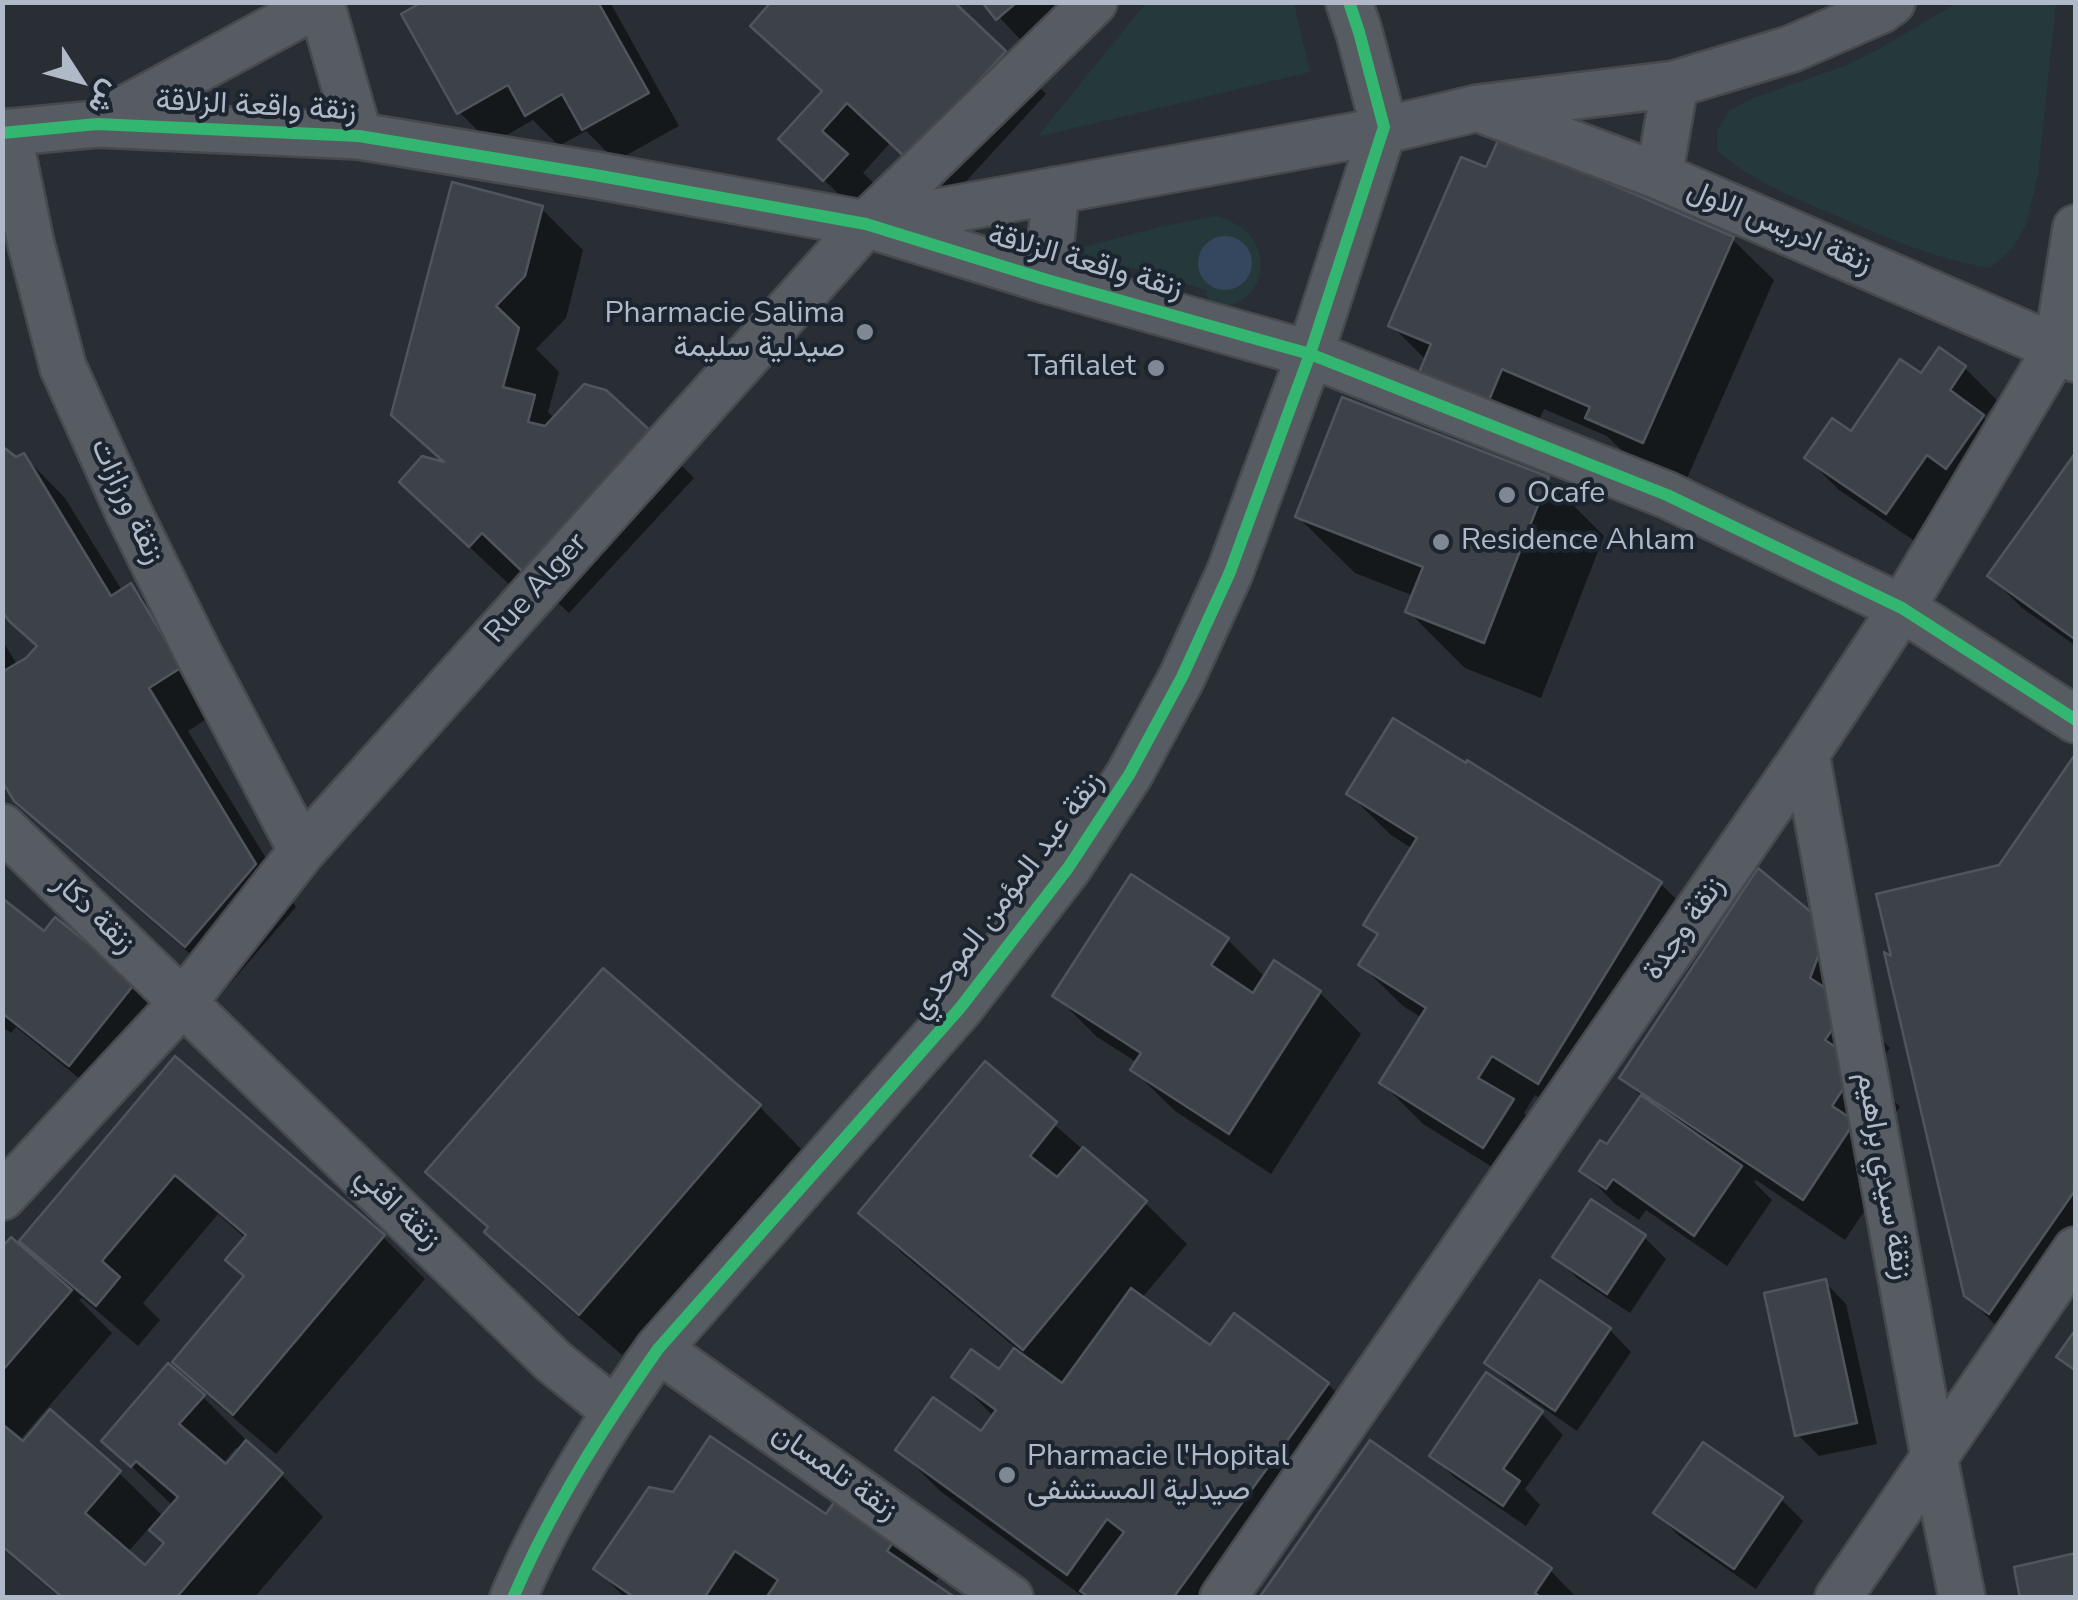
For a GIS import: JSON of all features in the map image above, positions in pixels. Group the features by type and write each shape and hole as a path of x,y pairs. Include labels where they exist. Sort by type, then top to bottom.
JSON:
{"street":[{"name":"Rue Alger","path":"2,1197 184,1000 302,850 866,224 1094,2"},
{"path":"1348,2 1384,127 1381,131"},
{"path":"866,224 1381,131 1478,108 1675,84 1791,49 1892,2"},
{"path":"97,124 321,3 359,136"},
{"path":"1659,176 1675,84"},
{"name":"زنقة ادريس الاول","path":"1478,108 1659,176 2066,353"},
{"name":"زنقة واقعة الزلاقة","path":"5,132 97,124 359,136 866,224 1310,354 1667,494 1902,608 2076,720"},
{"name":"زنقة عبد المؤمن الموحدي","path":"513,1598 565,1493 658,1349 947,1022 1068,868 1129,775 1182,678 1230,572 1310,354 1381,131"},
{"name":"زنقة ورزازات","path":"5,132 63,367 191,639 302,850"},
{"path":"1048,280 1056,190"},
{"name":"زنقة وجدة","path":"1222,1598 1806,754 2066,353 2076,228"},
{"name":"زنقة سيدي براهيم","path":"1806,754 1962,1598"},
{"name":"زنقة دكار","path":"2,827 184,1000"},
{"name":"زنقة افني","path":"184,1000 554,1362 615,1411"},
{"path":"1838,1598 2076,1250"},
{"name":"زنقة تلمسان","path":"658,1349 1010,1598"}],"shaded area":[{"path":"1146,3 1294,3 1310,72 1037,137"},
{"path":"1957,3 2056,3 2038,175 2026,225 2012,249 1990,268 1930,253 1853,223 1773,187 1717,151 1717,130 1730,110 1847,65"},
{"path":"1215,216 1238,225 1252,239 1260,255 1255,287 1244,299 1229,305 1209,305 1206,290 1081,253 1084,247"}],"water":[{"path":"1225,236 1244,244 1252,263 1244,282 1225,290 1206,282 1198,263 1206,244"}],"building":[{"path":"422,2 598,2 649,93 582,130 562,94 525,116 508,85 457,114 401,14"},
{"path":"771,2 954,2 1006,51 907,159 847,103 822,131 848,154 823,181 778,139 822,91 750,26"},
{"path":"982,2 1017,2 996,20"},
{"path":"1500,136 1734,237 1643,443 1585,418 1590,407 1502,369 1487,405 1418,375 1431,344 1388,326 1461,157 1486,167"},
{"path":"452,182 543,206 525,276 496,306 519,328 503,387 535,395 528,422 545,426 584,384 606,390 655,435 525,574 482,533 469,547 399,482 422,456 444,462 391,415"},
{"path":"1939,347 1966,366 1950,390 1984,415 1946,469 1927,455 1886,514 1804,458 1832,418 1851,431 1900,359 1921,373"},
{"name":"Residence Ahlam","path":"1342,397 1549,477 1484,643 1405,612 1423,567 1295,517"},
{"path":"2,446 16,457 24,453 111,596 131,583 182,667 149,688 256,864 185,947 14,801 2,781 2,672 26,658 37,646 2,611"},
{"path":"2076,452 2076,640 1987,576"},
{"path":"1393,718 1662,882 1538,1084 1492,1056 1478,1078 1514,1099 1483,1148 1379,1083 1426,1008 1358,965 1378,934 1363,925 1417,838 1346,794"},
{"path":"2076,753 2076,1189 1989,1314 1964,1296 1884,952 1891,956 1876,894 1999,865"},
{"path":"1758,868 1829,927 1810,978 1850,1004 1825,1040 1860,1063 1832,1106 1855,1121 1803,1200 1619,1078"},
{"path":"1131,874 1229,938 1211,965 1253,993 1274,960 1321,991 1229,1134 1130,1070 1141,1053 1052,996"},
{"path":"2,898 44,931 55,917 136,982 69,1066 2,1013"},
{"path":"603,968 761,1105 579,1315 484,1232 488,1227 425,1172"},
{"path":"175,1056 385,1235 233,1415 172,1362 244,1276 225,1260 246,1235 175,1175 102,1261 120,1277 96,1306 19,1241"},
{"path":"985,1061 1057,1122 1030,1156 1057,1177 1083,1147 1147,1201 1023,1350 858,1213"},
{"path":"1641,1095 1742,1166 1694,1236 1613,1179 1606,1189 1579,1171 1600,1140 1607,1144"},
{"path":"1591,1199 1646,1235 1607,1294 1552,1257"},
{"path":"11,1237 72,1290 2,1371 2,1247"},
{"path":"1826,1279 1857,1423 1795,1436 1764,1293"},
{"path":"1540,1280 1611,1328 1555,1411 1484,1363"},
{"path":"1131,1288 1210,1345 1234,1313 1329,1383 1173,1598 1090,1598 1080,1591 1124,1532 1107,1519 1067,1575 895,1450 933,1397 981,1431 996,1410 951,1377 971,1349 999,1369 1014,1348 1062,1383"},
{"path":"2076,1329 2076,1371 2056,1357"},
{"path":"168,1363 205,1395 179,1424 226,1464 246,1440 283,1473 176,1598 63,1598 2,1546 2,1424 23,1441 50,1409 121,1471 85,1513 145,1565 164,1543 149,1530 178,1497 136,1461 131,1467 101,1441"},
{"path":"1486,1372 1543,1411 1503,1469 1520,1481 1503,1506 1429,1456"},
{"path":"710,1436 826,1514 841,1492 900,1532 887,1551 956,1598 766,1598 778,1580 735,1551 704,1598 635,1598 593,1569 649,1487 673,1492"},
{"path":"1370,1440 1552,1568 1535,1593 1541,1598 1259,1598"},
{"path":"1703,1442 1783,1497 1734,1569 1653,1513"},
{"path":"2076,1553 2076,1598 2020,1598 2014,1567"}],"cycle path":[{"path":"513,1598 579,1470 658,1349 960,1008 1068,868 1129,775 1182,677 1230,572 1310,354 1384,127 1349,2"},
{"path":"2,133 97,124 359,136 866,224 1310,354 1667,495 1902,608 2076,720"}],"place":[{"name":"Pharmacie Salima صيدلية سليمة","path":"865,332"},
{"name":"Tafilalet","path":"1156,368"},
{"name":"Ocafe","path":"1507,495"},
{"name":"Residence Ahlam","path":"1441,542"},
{"name":"Pharmacie l'Hopital صيدلية المستشفى","path":"1007,1475"}]}
